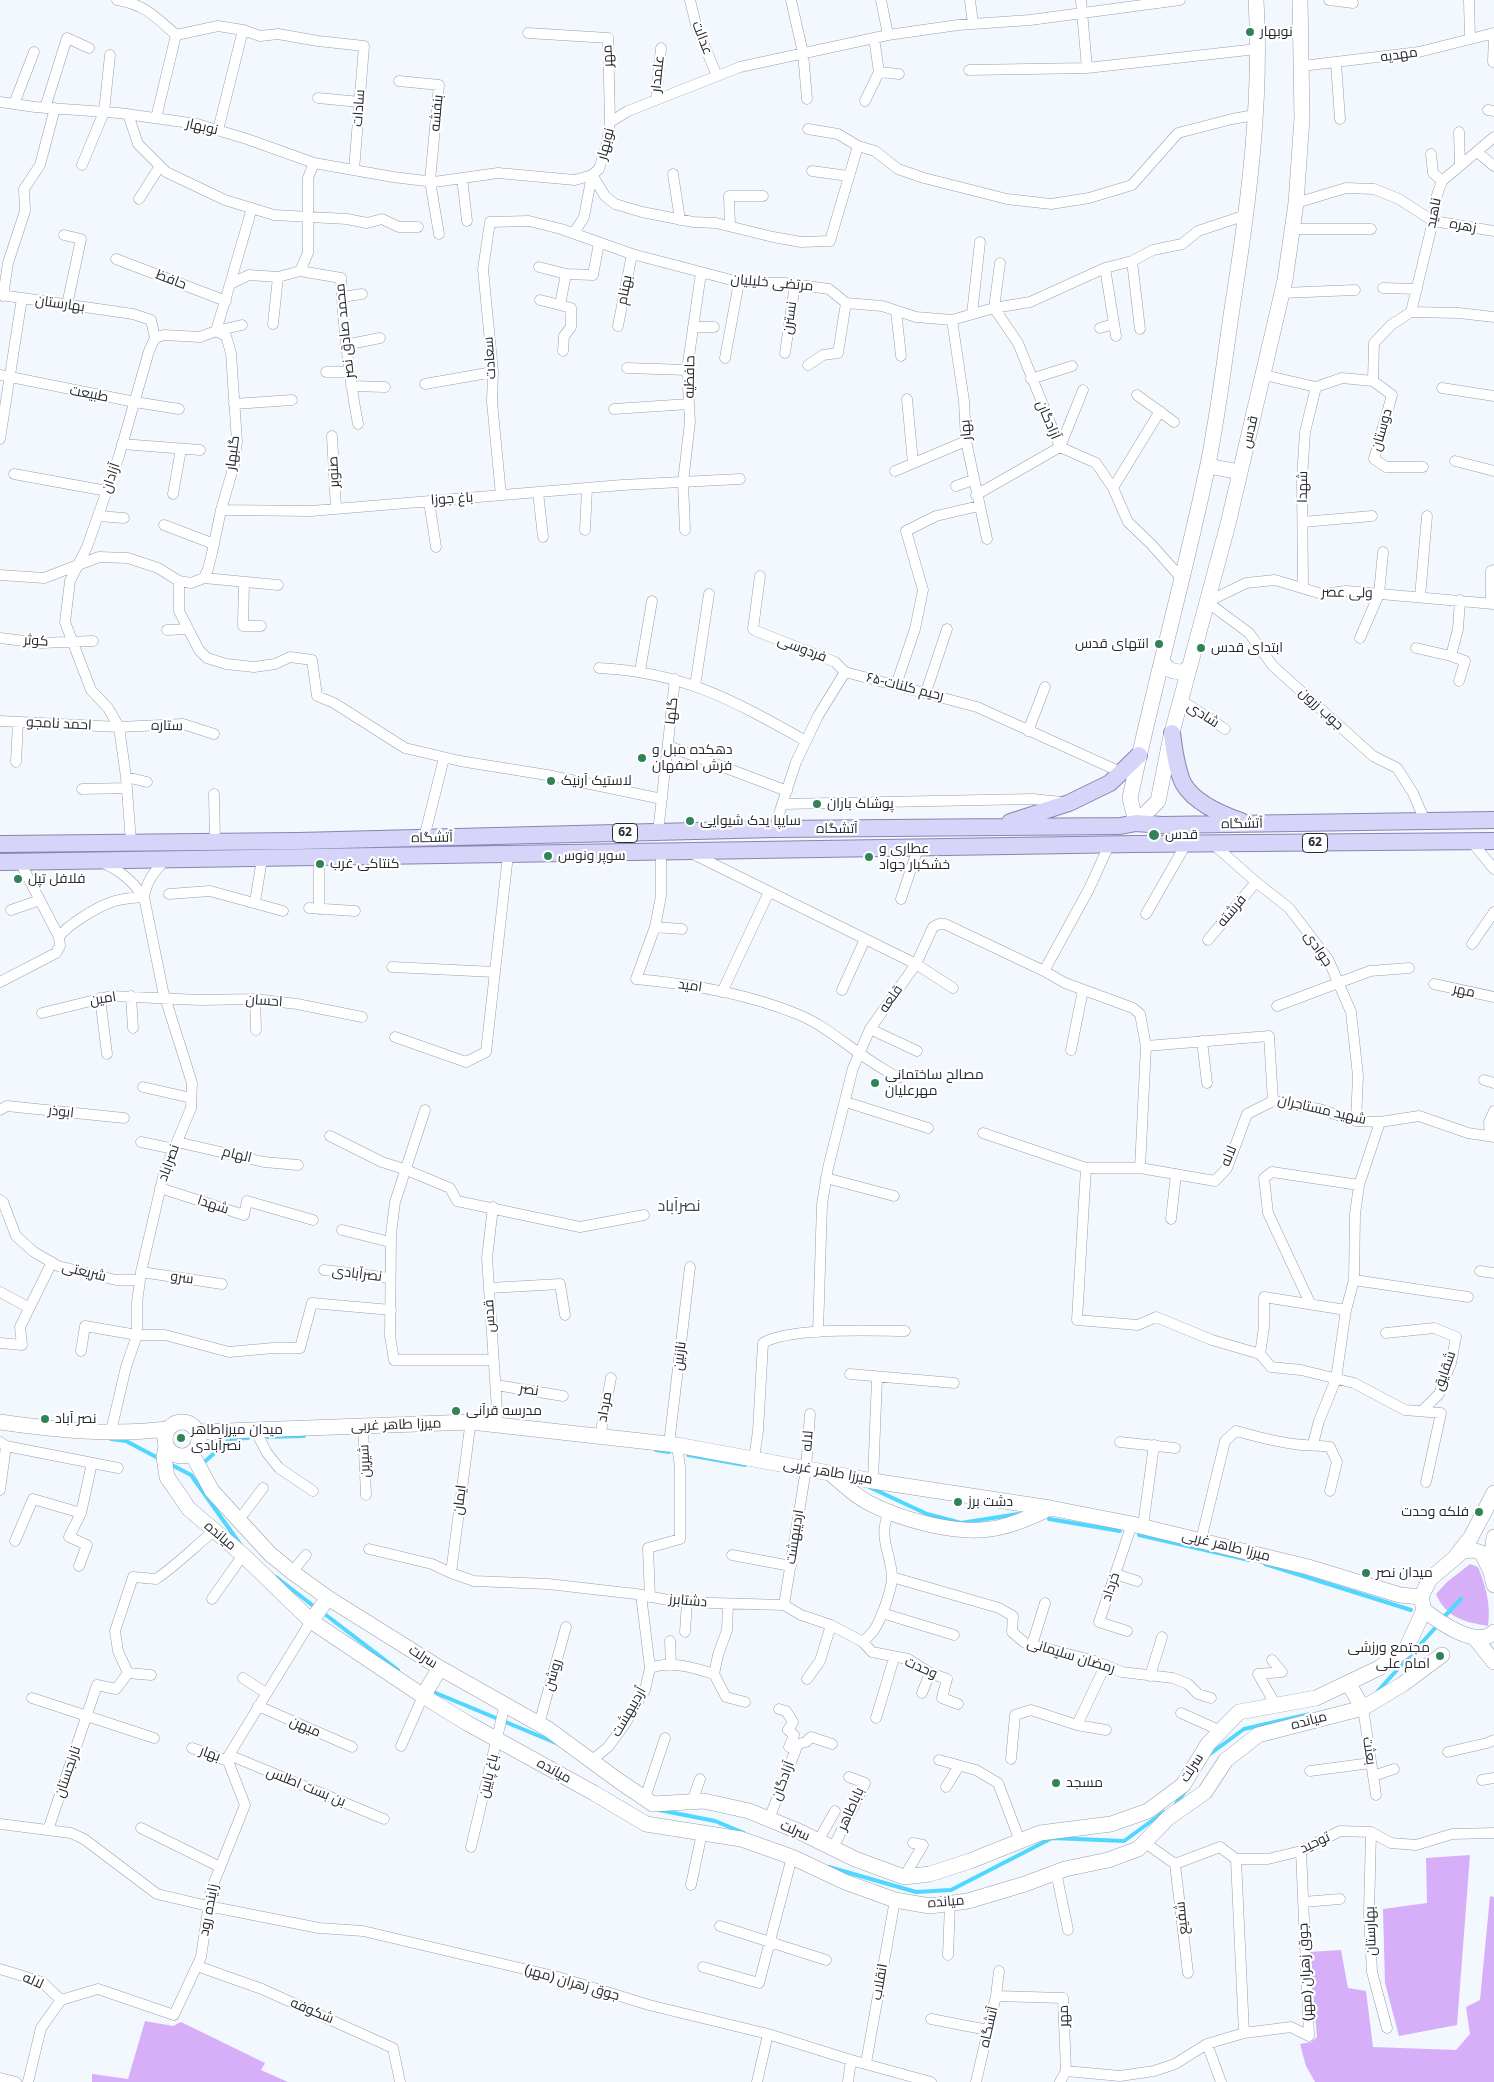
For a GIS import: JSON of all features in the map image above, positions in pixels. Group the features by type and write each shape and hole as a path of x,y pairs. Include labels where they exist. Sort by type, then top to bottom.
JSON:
{"main road":[{"path":"1135,844 1136,823 1130,798 1208,466 1246,215 1255,115 1256,0"},
{"name":"قدس","path":"1136,823 1158,801 1172,733 1240,472 1282,293 1296,203 1302,118 1300,0"},
{"path":"1208,466 1240,472"},
{"path":"1162,660 1166,668 1174,672 1184,672 1190,666"},
{"path":"1172,733 1176,759 1184,784 1200,801 1223,815 1250,824"},
{"path":"994,827 1069,803 1110,784 1139,755"},
{"name":"آتشگاه","path":"0,844 424,838 774,829 1120,826 1136,823 1162,825 1494,820"},
{"path":"486,836 486,855"},
{"name":"آتشگاه","path":"0,862 1494,840"},
{"name":"میرزا طاهر غربی","path":"0,1422 60,1431 140,1432 180,1455 195,1451 224,1432"},
{"name":"میرزا طاهر غربی","path":"165,1448 179,1423 188,1423 198,1432 224,1432 254,1428 363,1427 471,1422 673,1445 806,1469 1050,1508 1138,1525 1308,1567 1423,1604"},
{"path":"195,1451 200,1440 198,1432"},
{"name":"میانده","path":"165,1448 167,1477 189,1508 243,1555 319,1610 423,1696 646,1824 741,1839 792,1857 845,1882 895,1900 930,1906 968,1901 1025,1884 1056,1872 1108,1860 1138,1849 1168,1818 1205,1792 1226,1760 1258,1735 1361,1704 1403,1684 1413,1656 1442,1655"},
{"name":"سرلت","path":"195,1451 212,1491 270,1554 292,1572 319,1610 440,1668 503,1715 539,1724 653,1804 704,1801 749,1811 818,1841 855,1860 904,1876 938,1872 1040,1833 1112,1824 1148,1811 1183,1785 1208,1744 1239,1712 1316,1698 1380,1668 1413,1656 1423,1604"},
{"path":"830,1473 866,1502 910,1520 948,1528 974,1530 996,1528 1031,1517 1050,1508"},
{"path":"1455,1557 1471,1537 1494,1493"},
{"path":"1493,1545 1493,1579"},
{"path":"1493,1579 1482,1553 1473,1550 1463,1551 1430,1579 1423,1604 1464,1635 1476,1638 1490,1636 1494,1632"},
{"path":"1476,1638 1494,1662"},
{"path":"423,1696 440,1668"},
{"path":"1348,1684 1361,1704"}],"street":[{"path":"117,0 130,2 146,9 176,34"},
{"name":"عدالت","path":"690,0 696,25 717,76"},
{"path":"791,0 803,54 807,99"},
{"path":"881,0 888,35"},
{"path":"970,0 972,24"},
{"path":"1081,0 1087,68"},
{"name":"نوبهار","path":"0,102 128,114 197,124 314,163 430,181 498,173 575,180 592,175 599,169 607,144 610,122 628,111 740,67 888,35 1082,13 1129,4 1180,0"},
{"path":"1329,0 1353,3"},
{"path":"1468,0 1470,40"},
{"path":"176,34 218,26 243,30 218,130"},
{"name":"سادات","path":"243,30 260,36 278,34 364,46 354,170"},
{"name":"مهر","path":"528,33 608,38 610,122"},
{"path":"1493,62 1494,33"},
{"name":"مهدیه","path":"1302,66 1420,52 1494,33"},
{"path":"156,118 176,34"},
{"path":"22,298 1,296 8,263 25,211 24,189 40,164 50,108 67,38 89,48"},
{"path":"865,101 880,72 874,38"},
{"name":"علمدار","path":"656,100 661,48"},
{"path":"969,70 1087,68 1257,50"},
{"path":"14,104 34,52"},
{"path":"82,165 104,112 110,55"},
{"path":"1336,63 1340,119"},
{"path":"880,72 899,74"},
{"name":"بنفشه","path":"399,81 439,85 430,181"},
{"path":"318,98 360,102"},
{"path":"128,114 138,144 166,172 225,200 274,215 347,219 367,223 382,219 400,227 418,227"},
{"path":"808,129 838,134 858,146 875,151 898,169 924,178 1007,199 1051,204 1089,198 1132,185 1178,133 1232,118 1255,115"},
{"path":"1459,132 1460,165"},
{"name":"ناهید","path":"1411,312 1433,221 1437,195 1442,181 1494,137"},
{"path":"592,175 605,196 615,204 642,212 680,220 730,226 801,242 830,241 858,146"},
{"path":"1477,152 1494,166"},
{"path":"1431,154 1433,173 1442,181"},
{"path":"230,284 249,275 278,277 300,271 308,253 308,178 314,163"},
{"path":"139,199 160,166"},
{"path":"812,171 848,176"},
{"path":"673,174 680,220"},
{"path":"574,233 584,217 592,175"},
{"path":"462,178 467,221"},
{"path":"430,181 439,234"},
{"path":"1296,203 1346,188 1374,189 1399,198 1433,221"},
{"path":"730,226 730,196 763,196"},
{"path":"216,331 252,208"},
{"path":"808,365 823,355 838,354 846,303 882,306 916,317 952,320 994,308 1030,302 1105,268 1132,261 1153,250 1182,244 1198,231 1246,215"},
{"name":"مرتضی خلیلیان","path":"490,222 529,221 574,233 632,254 739,282 795,284 829,289 846,303"},
{"name":"زهره","path":"1433,221 1494,231"},
{"name":"سعادت","path":"490,222 483,269 493,372 492,402 501,495"},
{"path":"1293,229 1371,229"},
{"path":"64,235 81,239 67,305"},
{"path":"972,314 980,242"},
{"path":"539,267 566,274 592,275 599,243"},
{"name":"بهنام","path":"618,326 632,254"},
{"name":"حافظ","path":"116,259 226,301"},
{"path":"1132,261 1140,329"},
{"path":"994,308 1000,263"},
{"path":"1105,268 1116,336"},
{"name":"محمد صادق نصر","path":"300,271 341,278 348,372 358,424"},
{"name":"حافظیه","path":"685,530 683,482 690,422 687,370 701,273"},
{"path":"560,305 566,274"},
{"path":"272,324 278,277"},
{"path":"725,358 739,282"},
{"name":"نسترن","path":"785,353 795,284"},
{"path":"1383,288 1417,289"},
{"path":"1282,293 1355,290"},
{"path":"342,297 362,294"},
{"name":"بهارستان","path":"1,434 5,377 22,298 133,314 151,320 155,338"},
{"path":"540,300 571,308 571,327 564,336 564,351"},
{"name":"آزادگان","path":"994,308 1018,343 1060,447 1096,464 1113,488 1128,522 1151,544 1182,579"},
{"path":"896,311 901,356"},
{"path":"1264,375 1316,387 1342,378 1373,380 1374,343 1391,325 1411,312 1459,313 1494,317"},
{"name":"بهار","path":"952,320 964,401 966,441 976,495 987,539"},
{"path":"1100,328 1114,324"},
{"path":"155,338 164,335 200,337 242,325"},
{"path":"693,327 714,327"},
{"name":"گلبهار","path":"204,578 208,570 221,510 234,465 237,442 231,353 226,336 216,331"},
{"name":"آزادان","path":"131,842 126,777 119,727 108,708 91,690 65,622 70,581 107,491 149,351 155,338"},
{"path":"345,345 380,338"},
{"path":"1031,379 1072,366"},
{"path":"627,368 687,370"},
{"path":"326,372 348,372"},
{"path":"425,384 493,372"},
{"name":"طبیعت","path":"5,377 178,409"},
{"name":"دوستان","path":"1373,380 1392,395 1374,460 1386,468 1423,467"},
{"path":"351,386 384,387"},
{"name":"شهدا","path":"1303,588 1305,432 1316,387"},
{"path":"1442,388 1494,396"},
{"path":"976,495 1060,447 1083,390"},
{"path":"1137,395 1174,422"},
{"path":"907,399 913,464"},
{"path":"234,404 292,400"},
{"path":"614,409 689,404"},
{"path":"1113,488 1160,411"},
{"name":"صنوبر","path":"332,436 336,509"},
{"path":"895,471 966,441"},
{"path":"122,444 200,450"},
{"path":"173,494 181,449"},
{"path":"1455,461 1494,472"},
{"path":"14,474 107,491"},
{"name":"باغ جوزا","path":"221,510 264,512 336,509 586,488 740,479"},
{"path":"956,486 973,480"},
{"path":"585,530 586,488"},
{"path":"538,492 543,537"},
{"path":"429,501 436,547"},
{"path":"896,686 915,629 923,590 906,531 936,516 979,506"},
{"path":"98,516 124,518"},
{"path":"1303,522 1372,516"},
{"path":"1420,597 1427,516"},
{"path":"164,525 214,544"},
{"path":"1360,638 1379,594 1383,552"},
{"path":"0,575 44,578 99,557 128,558 158,568 179,581 191,583 204,578 278,585"},
{"path":"1492,604 1491,571 1494,570"},
{"name":"فردوسی","path":"760,576 753,625 756,632 835,662 845,672"},
{"name":"ولی عصر","path":"1206,602 1246,583 1275,580 1322,594 1346,591 1492,604"},
{"path":"179,581 179,611 199,650 207,658 226,664 254,667 275,664 290,657 312,660 317,696 334,703 405,748 444,758 547,775 662,799"},
{"path":"244,582 243,626 261,626"},
{"path":"695,686 709,594"},
{"path":"1451,656 1458,629 1460,600"},
{"path":"640,672 652,601"},
{"name":"جوب زرون","path":"1206,602 1249,633 1273,666 1373,756 1397,768 1413,793 1426,821"},
{"path":"166,630 188,629"},
{"path":"926,692 947,630"},
{"name":"کوثر","path":"0,638 40,643 93,641"},
{"path":"1416,648 1465,661 1459,681"},
{"path":"599,668 640,672 675,679 695,686 744,707 806,741"},
{"path":"774,829 796,762 818,716 845,672"},
{"name":"۶۵-رحیم کلنات","path":"845,672 978,706 1028,731 1122,772"},
{"name":"گلها","path":"658,833 675,679"},
{"path":"1028,731 1044,688"},
{"name":"شادی","path":"1181,700 1225,729"},
{"name":"احمد نامجو","path":"0,721 119,727"},
{"path":"16,762 18,722"},
{"name":"ستاره","path":"119,727 182,724 214,734"},
{"path":"668,746 787,791"},
{"path":"424,838 444,758"},
{"path":"126,777 147,782"},
{"path":"82,788 127,788"},
{"path":"214,794 215,841"},
{"path":"783,804 1033,799 1069,803"},
{"path":"1471,841 1494,869"},
{"path":"1146,914 1186,844"},
{"name":"جوادی","path":"1213,844 1289,908 1328,959 1351,1012 1358,1076 1356,1121"},
{"path":"1109,845 1088,889 1044,971 1083,990 1134,1008 1140,1014 1146,1046 1140,1168"},
{"path":"901,899 918,848"},
{"name":"امید","path":"661,852 661,896 655,927 636,979 701,987 755,1000 798,1014 830,1031 860,1054 898,1078"},
{"path":"688,852 916,964 953,988"},
{"path":"395,1038 466,1062 486,1052 508,855"},
{"path":"255,902 262,858"},
{"path":"320,858 314,908 355,912"},
{"path":"144,897 146,884 152,874 165,860"},
{"path":"98,861 124,875 144,897"},
{"path":"0,982 56,953 60,946 59,937 20,862"},
{"name":"فرشته","path":"1208,940 1256,882"},
{"path":"169,894 210,891 283,911"},
{"path":"722,992 769,892"},
{"path":"59,937 64,930 113,901 144,897"},
{"name":"نصراباد","path":"111,1432 126,1367 137,1335 137,1303 141,1276 160,1188 190,1108 192,1083 166,998 144,897"},
{"path":"11,910 40,900"},
{"path":"1472,944 1494,912"},
{"name":"قلعه","path":"818,1332 820,1233 826,1178 853,1068 870,1030 916,964 933,927 945,924 1044,971"},
{"path":"655,927 682,929"},
{"path":"842,990 865,939"},
{"path":"392,967 495,972"},
{"path":"1278,1006 1370,971 1409,968"},
{"name":"مهر","path":"1434,984 1494,997"},
{"path":"1071,1050 1083,990"},
{"path":"131,996 133,1028"},
{"name":"امین","path":"42,1013 100,998 131,996 166,998"},
{"path":"100,998 107,1054"},
{"name":"احسان","path":"166,998 255,999 297,1004 362,1017"},
{"path":"255,999 256,1030"},
{"path":"870,1030 917,1051"},
{"name":"شهید مستاجران","path":"1146,1046 1268,1036 1273,1101 1319,1109 1356,1121 1380,1122 1419,1116 1468,1133 1492,1137"},
{"path":"1202,1041 1207,1083"},
{"path":"143,1087 191,1098"},
{"name":"لاله","path":"983,1133 1086,1168 1140,1168 1215,1181 1227,1168 1247,1114 1273,1101"},
{"path":"846,1102 928,1128"},
{"name":"ابوذر","path":"0,1110 7,1106 124,1118"},
{"path":"425,1110 404,1169 395,1202 390,1242 390,1336 394,1360 492,1360"},
{"path":"1492,1137 1489,1122 1494,1111"},
{"path":"1312,1444 1336,1379 1346,1310 1354,1280 1355,1214 1359,1185 1380,1122"},
{"path":"330,1136 382,1162 450,1188 458,1201 580,1227 644,1215"},
{"name":"الهام","path":"141,1142 175,1145 264,1162 298,1166"},
{"path":"1086,1168 1077,1320 1138,1325 1156,1317 1212,1340 1260,1354 1271,1367 1301,1370 1354,1382 1405,1410 1440,1414 1426,1482"},
{"path":"1310,1303 1268,1213 1264,1178 1272,1172 1359,1185"},
{"path":"1171,1219 1176,1174"},
{"path":"826,1178 894,1196"},
{"name":"شهدا","path":"160,1188 244,1215 247,1201 313,1220"},
{"name":"شریعتی","path":"0,1200 3,1202 16,1236 34,1252 58,1266 116,1280 141,1276"},
{"name":"قدس","path":"493,1207 487,1258 492,1360 496,1385 498,1425"},
{"path":"342,1230 390,1242"},
{"path":"0,1343 22,1345 20,1326 52,1262"},
{"name":"نازنین","path":"646,1596 648,1548 680,1539 680,1467 673,1445 690,1267"},
{"name":"نصرآبادی","path":"324,1270 390,1278"},
{"path":"1480,1271 1494,1273"},
{"name":"سرو","path":"141,1276 222,1284"},
{"path":"1354,1280 1468,1297"},
{"path":"489,1288 560,1284 565,1315"},
{"path":"0,1292 28,1308"},
{"path":"1260,1354 1264,1327 1264,1297 1346,1310"},
{"path":"81,1351 85,1326 137,1335 165,1335 229,1352 273,1348 300,1348 312,1303 391,1310"},
{"name":"شقایق","path":"1386,1333 1434,1328 1456,1337 1451,1363 1439,1394 1422,1411"},
{"path":"754,1459 758,1431 763,1343 776,1337 818,1332 905,1331"},
{"path":"850,1374 954,1383"},
{"path":"873,1480 877,1376"},
{"name":"مرداد","path":"600,1436 611,1378"},
{"name":"نصر","path":"496,1385 563,1396"},
{"name":"لاله","path":"806,1469 810,1414"},
{"name":"شیرین","path":"363,1427 366,1495"},
{"name":"ایمان","path":"451,1573 470,1427"},
{"path":"254,1428 267,1453 279,1468 313,1491"},
{"path":"1201,1540 1224,1441 1236,1431 1296,1444 1330,1447 1337,1462 1330,1491"},
{"path":"1120,1442 1175,1448"},
{"path":"0,1490 3,1444 118,1468"},
{"name":"خرداد","path":"1127,1630 1098,1622 1115,1574 1138,1525 1154,1445"},
{"path":"79,1566 87,1545 69,1537 81,1513 92,1463"},
{"name":"اردیبهشت","path":"784,1605 806,1469"},
{"path":"238,1521 263,1488"},
{"path":"15,1541 33,1499 81,1513"},
{"path":"863,1642 874,1630 882,1613 892,1578 884,1540 884,1521 890,1512"},
{"path":"151,1675 128,1672 118,1650 115,1631 133,1577 156,1579 173,1567 186,1553 214,1531"},
{"name":"دشتابرز","path":"369,1549 432,1564 474,1581 548,1584 687,1602 784,1605 801,1615 831,1625 863,1642"},
{"path":"212,1599 243,1555"},
{"path":"292,1572 306,1555"},
{"path":"732,1555 791,1566"},
{"path":"1115,1574 1137,1580"},
{"name":"رمضان سلیمانی","path":"892,1578 999,1608 1013,1616 1012,1632 1025,1643 1095,1661 1122,1672 1173,1678 1188,1684 1198,1694 1211,1698"},
{"name":"اُردیبهشت","path":"591,1761 608,1747 625,1724 644,1690 650,1668 646,1596"},
{"path":"685,1632 687,1602"},
{"path":"1032,1645 1045,1603"},
{"path":"728,1604 727,1630 718,1655 714,1674 726,1697 745,1702"},
{"path":"228,1758 258,1706 319,1610"},
{"path":"882,1613 954,1634"},
{"path":"807,1679 820,1661 831,1625"},
{"name":"روشن","path":"539,1724 566,1627"},
{"path":"1150,1676 1162,1637"},
{"path":"670,1641 671,1665"},
{"name":"وحدت","path":"863,1642 872,1652 894,1658 908,1659 930,1672 947,1679 942,1698 958,1704"},
{"path":"876,1718 894,1658"},
{"path":"1272,1660 1282,1672 1258,1674 1275,1704"},
{"path":"650,1668 659,1664 671,1665 714,1674"},
{"path":"1077,1725 1105,1666"},
{"name":"نارنجستان","path":"48,1830 97,1685 116,1689 128,1672"},
{"path":"922,1693 930,1672"},
{"path":"243,1678 266,1693"},
{"path":"401,1746 423,1696"},
{"path":"32,1698 154,1738"},
{"name":"بعثت","path":"1361,1704 1376,1795"},
{"name":"میهن","path":"258,1706 352,1747"},
{"path":"780,1709 786,1711 793,1722 788,1730 794,1735 789,1747 796,1747 811,1737 832,1744"},
{"path":"1011,1759 1015,1715 1030,1710 1077,1725 1106,1730"},
{"path":"1181,1713 1221,1731"},
{"name":"باغ پایین","path":"471,1848 503,1715"},
{"path":"645,1798 665,1738"},
{"path":"1448,1752 1494,1740"},
{"name":"آزادگان","path":"769,1819 796,1747"},
{"name":"بهار","path":"192,1748 228,1758"},
{"name":"بن بست اطلس","path":"228,1758 384,1819"},
{"name":"زاینده رود","path":"61,2000 98,1989 174,2015 201,1957 211,1890 244,1805 228,1758"},
{"path":"939,1760 976,1770 998,1783 1020,1841"},
{"path":"1310,1771 1371,1763"},
{"path":"946,1787 959,1766"},
{"path":"1373,1776 1394,1769"},
{"name":"باباطاهر","path":"833,1848 865,1783 849,1777"},
{"path":"1482,1780 1494,1778"},
{"path":"692,1802 700,1779"},
{"path":"818,1841 835,1811"},
{"name":"جوق زهران (مهر)","path":"0,1824 71,1833 84,1839 157,1894 318,1928 363,1931 558,1977 649,2005 768,2034 866,2063 896,2077 931,2082"},
{"path":"142,1828 220,1867"},
{"name":"توحید","path":"1175,1864 1220,1847 1236,1859 1268,1859 1300,1851 1340,1831 1371,1832 1391,1843 1416,1845 1452,1834 1494,1833"},
{"name":"بهارستان","path":"1371,1832 1369,1914 1372,1972 1387,2028"},
{"path":"691,1885 702,1833"},
{"path":"1144,1842 1175,1864"},
{"path":"904,1876 923,1845 913,1843"},
{"name":"جوق زهران (مهر)","path":"1066,2071 1120,2076 1154,2072 1175,2064 1207,2044 1244,2033 1290,2027 1310,2036 1300,1851"},
{"path":"703,1967 759,1983 792,1857"},
{"path":"1236,1859 1244,2033"},
{"name":"شفیع","path":"1175,1864 1188,1973"},
{"path":"1056,1872 1068,1930"},
{"path":"1303,1902 1340,1899"},
{"name":"انقلاب","path":"866,2063 895,1900"},
{"path":"948,1955 950,1903"},
{"path":"720,1926 826,1960"},
{"name":"شکوفه","path":"197,1966 262,1989 393,2048 399,2082"},
{"name":"لاله","path":"0,1969 42,1982 61,2000"},
{"name":"آتشگاه","path":"976,2082 1000,1971"},
{"name":"مهر","path":"996,1996 1063,1998 1066,2071"},
{"path":"28,2082 41,2028 61,2000"},
{"path":"931,2019 988,2030"},
{"path":"758,2082 768,2034"},
{"path":"1207,2044 1221,2082"},
{"path":"848,2082 851,2060"},
{"path":"1060,2082 1066,2071"},
{"path":"0,2078 16,2082"},
{"path":"394,2082 399,2082"}],"shaded area":[{"path":"1470,1564 1478,1567 1485,1589 1489,1611 1488,1626 1457,1618 1445,1609 1436,1594 1447,1582"},
{"path":"1470,1855 1457,2025 1399,2036 1385,1983 1383,1909 1427,1903 1426,1858"},
{"path":"1490,1896 1494,1897 1494,2082 1315,2082 1306,2066 1300,2044 1311,2042 1317,2037 1309,1952 1341,1950 1348,1988 1366,1991 1373,2047 1456,2050 1470,2034 1466,2007 1480,2000"},
{"path":"145,2021 173,2026 181,2022 265,2063 261,2070 288,2082 92,2082 92,2074 128,2079"}],"waterway":[{"path":"268,1437 304,1436"},
{"path":"201,1465 230,1439 248,1438"},
{"path":"111,1439 126,1441 160,1459"},
{"path":"656,1450 669,1452"},
{"path":"688,1455 745,1465"},
{"path":"168,1463 191,1475 240,1544"},
{"path":"869,1487 927,1514 961,1523 1018,1514"},
{"path":"1049,1519 1120,1531"},
{"path":"1139,1535 1249,1560"},
{"path":"1265,1564 1411,1610"},
{"path":"276,1577 316,1608"},
{"path":"1443,1618 1461,1599"},
{"path":"322,1612 398,1670"},
{"path":"1377,1692 1436,1627"},
{"path":"431,1691 556,1743"},
{"path":"1210,1754 1244,1729 1310,1714"},
{"path":"1176,1804 1185,1791"},
{"path":"659,1810 715,1821 744,1833"},
{"path":"829,1867 916,1892 951,1890 1052,1838 1124,1841 1164,1812"}],"place":[{"name":"نوبهار","path":"1250,32"},
{"name":"انتهای قدس","path":"1159,644"},
{"name":"ابتدای قدس","path":"1201,648"},
{"name":"دهکده مبل و فرش اصفهان","path":"642,758"},
{"name":"لاستیک آرنیک","path":"551,781"},
{"name":"پوشاک باران","path":"817,804"},
{"name":"سایپا یدک شیوایی","path":"690,821"},
{"name":"قدس","path":"1154,835"},
{"name":"سوپر ونوس","path":"548,856"},
{"name":"عطاری و خشکبار جواد","path":"869,857"},
{"name":"کنتاکی غرب","path":"320,864"},
{"name":"فلافل تپل","path":"18,879"},
{"name":"مصالح ساختمانی مهرعلیان","path":"875,1083"},
{"name":"مدرسه قرآنی","path":"456,1411"},
{"name":"نصر آباد","path":"45,1419"},
{"name":"میدان میرزاطاهر نصرآبادی","path":"181,1438"},
{"name":"دشت برز","path":"958,1502"},
{"name":"فلکه وحدت","path":"1479,1512"},
{"name":"میدان نصر","path":"1366,1573"},
{"name":"مجتمع ورزشی امام علی","path":"1440,1656"},
{"name":"مسجد","path":"1056,1783"}],"district":[{"name":"نصرآباد","path":"679,1206"}]}
